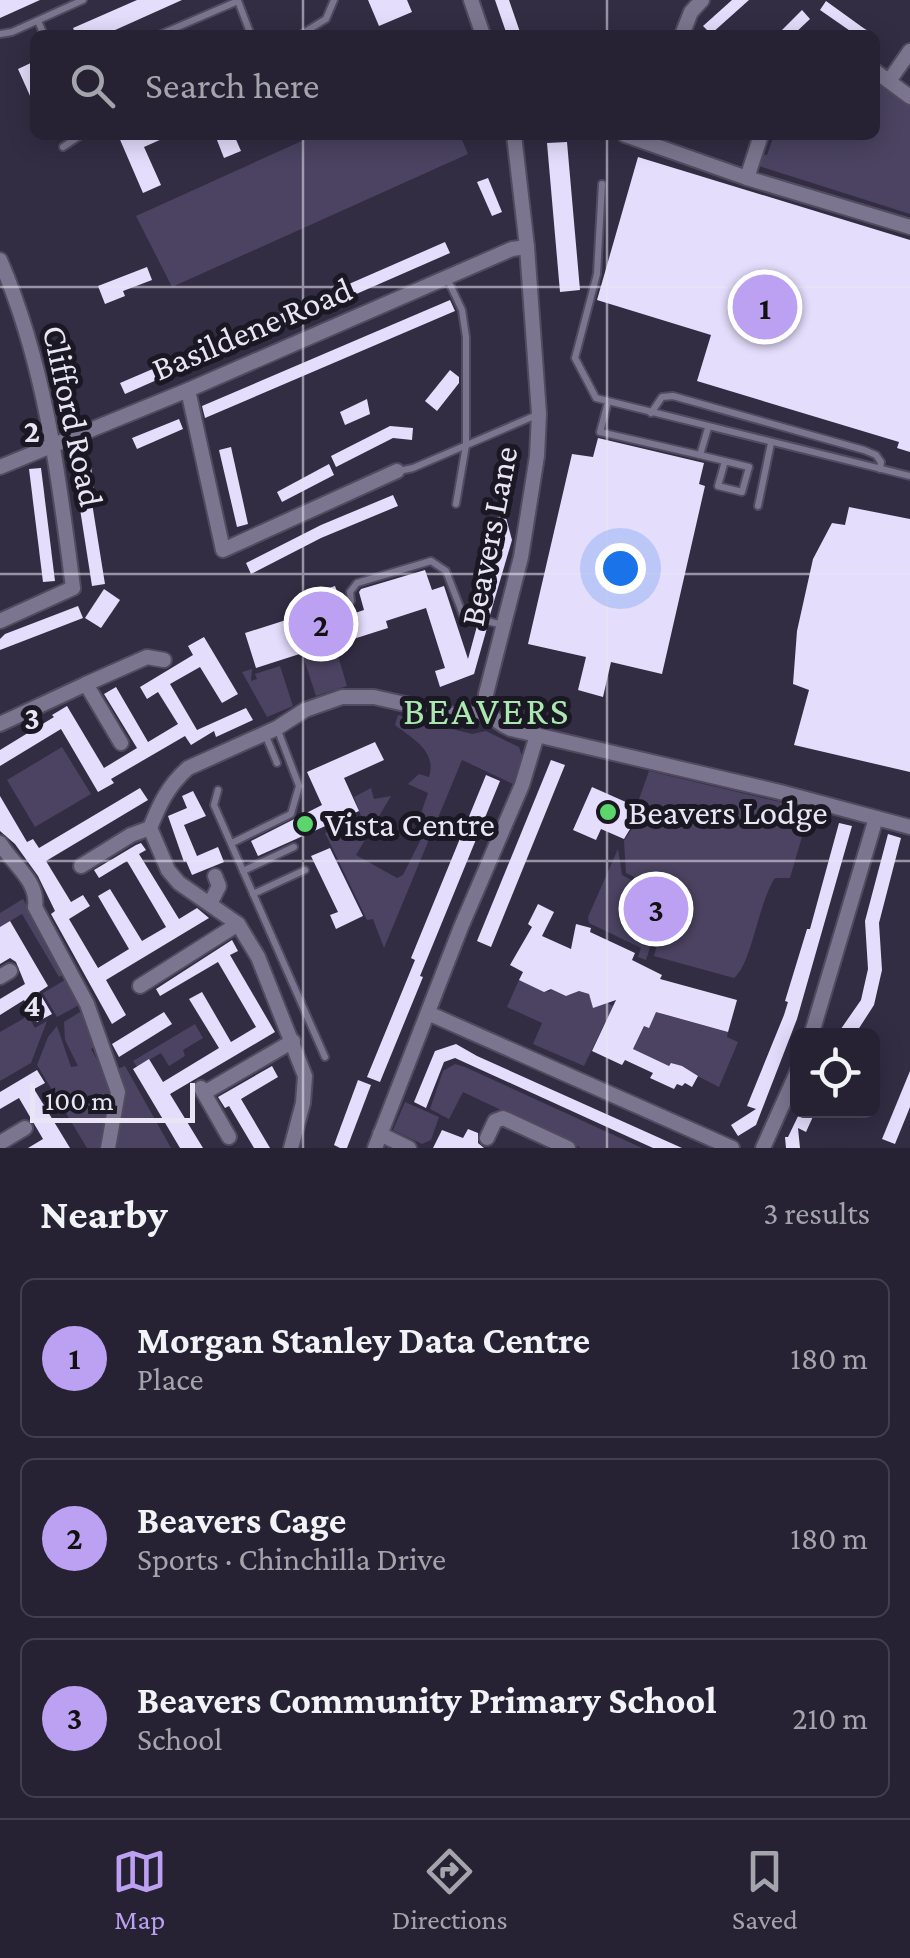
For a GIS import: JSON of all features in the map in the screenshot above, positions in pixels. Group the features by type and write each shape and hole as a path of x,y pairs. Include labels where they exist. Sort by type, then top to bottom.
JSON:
{"street":[{"path":"471,0 482,30"},
{"path":"684,30 690,12 702,0"},
{"path":"890,82 910,51"},
{"path":"880,75 910,97"},
{"name":"Beavers Lane","path":"487,710 486,694 530,510 539,414 528,246 515,140"},
{"path":"651,140 748,178 910,227"},
{"path":"748,178 759,140"},
{"name":"Basildene Road","path":"0,467 512,249 528,246"},
{"name":"Clifford Road","path":"0,260 6,292 55,445 73,588 0,620"},
{"path":"188,390 222,550 398,471"},
{"path":"0,724 147,657 164,660"},
{"path":"86,684 122,743"},
{"path":"291,1148 305,1090 301,1060 250,938 238,924 179,883 168,870 150,828 161,799 188,768 332,699 375,692 458,716 487,710 502,725 537,735 910,827"},
{"path":"409,1148 378,1141 461,927 522,785 537,735"},
{"path":"813,1028 876,818"},
{"path":"81,866 131,835 150,828"},
{"path":"0,842 36,895 35,908 79,986 95,1024 119,1098 108,1148"},
{"path":"210,904 220,886 215,876"},
{"path":"140,986 238,924"},
{"path":"428,1013 597,1080 706,1143 732,1148"},
{"path":"229,1137 202,1091 293,1040"},
{"path":"763,1148 790,1088"},
{"path":"487,1138 496,1121 503,1118 568,1148"},
{"path":"0,1143 25,1128"}],"lane":[{"path":"0,34 83,0"},
{"path":"171,30 238,0 249,30"},
{"path":"308,30 326,19 334,0"},
{"path":"38,21 42,30"},
{"path":"64,147 74,140"},
{"path":"602,184 598,274 575,358 596,398 910,476"},
{"path":"447,277 464,317 466,445 456,504"},
{"path":"651,413 662,397 673,396 876,454 880,469"},
{"path":"608,402 600,432 700,455 725,461 749,467 742,492 718,486 725,461"},
{"path":"398,471 539,414"},
{"path":"700,455 708,428"},
{"path":"758,506 772,443"},
{"path":"352,600 350,592 357,583 431,561 446,571 463,615 504,626"},
{"path":"232,844 291,814 299,786 289,758 271,731"},
{"path":"271,731 274,764 289,758"},
{"path":"218,790 214,805 325,1057"},
{"path":"243,871 294,847"},
{"path":"253,894 306,870"}],"shaded area":[{"path":"880,83 910,103 910,214 756,165 757,153 767,155 772,140 880,140"},
{"path":"304,140 462,140 468,154 172,287 136,216"},
{"path":"326,599 339,641 316,648 303,606"},
{"path":"336,649 347,686 316,696 304,659"},
{"path":"280,666 293,706 267,717 242,672 252,669 251,681 257,679 255,674"},
{"path":"398,715 472,734 486,731 519,747 522,756 513,784 462,760 384,948 373,919 367,920 325,833 361,816 354,797 371,788 374,799 391,796 356,855 397,878 403,875 430,821 420,816 428,793 408,784 419,774 429,777 431,768 422,746 395,725"},
{"path":"62,747 91,794 35,827 7,780"},
{"path":"649,771 810,809 790,878 775,878 746,960 734,978 654,956 670,895 626,873 624,841 635,824"},
{"path":"618,849 622,875 666,898 646,960 638,957 641,948 589,923 588,917"},
{"path":"23,899 67,973 59,977 22,914 0,927 0,913"},
{"path":"70,977 81,1004 57,1017 43,993"},
{"path":"519,980 549,992 555,982 566,996 579,991 589,994 593,1008 603,1001 613,1006 584,1066 533,1044 542,1023 507,1007"},
{"path":"659,1005 662,1014 728,1032 727,1037 738,1042 719,1087 633,1049"},
{"path":"80,1012 98,1044 91,1049 114,1090 113,1112 102,1108 112,1116 105,1148 87,1148 37,1065 57,1026 71,1067 78,1066 65,1040 64,1022"},
{"path":"28,1016 35,1028 47,1021 31,1063 0,1081 0,1032"},
{"path":"195,1024 203,1038 183,1050 185,1056 169,1066 161,1053 137,1067 133,1061"},
{"path":"455,1064 642,1148 581,1148 463,1092 449,1119 430,1109 443,1071"},
{"path":"125,1066 171,1148 112,1148 112,1071"},
{"path":"405,1102 439,1117 431,1140 422,1144 393,1130"}],"building":[{"path":"0,0 40,0 0,18"},
{"path":"137,0 182,0 115,30 73,28"},
{"path":"368,0 407,0 412,12 379,26"},
{"path":"495,0 509,0 519,30 505,30"},
{"path":"732,0 749,0 715,30 703,26"},
{"path":"826,1 867,30 849,30 820,10"},
{"path":"802,10 810,19 798,30 782,30"},
{"path":"30,63 30,96 18,69"},
{"path":"120,140 160,140 144,147 161,185 143,193"},
{"path":"217,140 236,140 241,151 224,158"},
{"path":"567,142 580,290 560,292 547,143"},
{"path":"638,157 910,240 910,452 897,448 899,442 697,381 711,335 597,300"},
{"path":"488,178 502,212 492,216 477,182"},
{"path":"445,242 450,253 185,369 180,358"},
{"path":"147,267 152,280 123,291 125,296 105,304 98,286"},
{"path":"450,300 455,311 205,418 202,406"},
{"path":"155,368 159,379 125,394 120,383"},
{"path":"450,370 459,377 459,383 437,411 425,401"},
{"path":"367,399 370,414 345,425 340,412"},
{"path":"179,419 183,429 137,449 132,438"},
{"path":"390,426 413,428 412,440 393,438 336,467 331,456"},
{"path":"598,438 704,463 699,484 705,486 662,674 611,662 603,697 578,690 586,657 528,644 572,454 593,457"},
{"path":"231,447 248,524 237,527 219,450"},
{"path":"329,464 334,475 282,502 277,492"},
{"path":"91,466 95,502 92,503 105,584 92,586 78,468"},
{"path":"41,468 55,581 43,582 29,469"},
{"path":"393,495 398,506 321,538 251,574 246,563 321,525"},
{"path":"849,507 910,519 910,772 794,745 809,690 793,684 797,631 813,559 832,523 845,525"},
{"path":"505,514 512,540 490,615 475,608 493,539 488,522"},
{"path":"425,570 432,590 444,586 468,659 477,626 487,628 474,674 440,687 435,671 445,668 426,608 386,621 388,628 344,642 326,589 335,586 346,616 364,610 361,589"},
{"path":"104,589 120,600 101,628 85,618"},
{"path":"78,606 83,618 0,650 0,639 5,634"},
{"path":"286,620 293,642 308,637 312,650 256,668 245,633"},
{"path":"204,637 238,694 222,703 200,667 170,684 197,730 246,708 253,720 216,737 214,731 191,745 185,736 111,779 114,783 98,792 61,729 0,766 0,750 67,706 104,768 137,748 104,694 116,687 148,742 178,724 158,692 147,699 140,687 193,655 188,646"},
{"path":"375,742 384,760 344,778 359,811 258,856 251,841 322,805 307,772"},
{"path":"551,760 565,765 491,947 477,941"},
{"path":"486,775 500,781 380,1082 367,1077"},
{"name":"Beavers Lodge","path":"592,787 637,807 633,817 636,819 624,839 601,829 596,840 573,830"},
{"path":"140,788 148,800 46,861 71,902 83,895 90,906 69,919 98,968 129,949 98,896 110,889 142,941 166,927 127,861 99,878 94,870 136,845 141,843 146,850 139,854 179,919 197,908 209,918 106,980 126,1015 112,1024 51,914 55,911 38,876 15,844 0,831 0,796 27,842 33,839 39,848"},
{"path":"193,791 206,816 184,825 197,856 218,847 224,862 192,875 168,816 187,808 182,796"},
{"path":"839,823 852,826 797,1019 790,1028 790,1037 756,1125 738,1136 731,1125 756,1109 747,1106 784,1015 788,1002 785,1001 810,929"},
{"path":"888,834 901,838 879,923 882,970 874,1005 859,1028 842,1028 861,1000 868,969 865,921"},
{"path":"330,848 363,916 336,929 330,915 338,912 311,856"},
{"path":"538,904 554,912 542,936 571,949 576,924 591,928 590,932 635,953 632,960 662,975 660,979 737,1000 728,1032 656,1012 649,1028 644,1026 633,1049 669,1066 682,1066 698,1076 692,1087 685,1083 674,1089 650,1078 653,1073 625,1060 622,1065 592,1051 616,1000 593,1008 589,994 579,991 566,996 551,989 544,992 519,980 523,972 510,965 532,927 528,924"},
{"path":"10,921 48,986 39,992 52,1014 37,1022 24,1000 0,1015 0,999 25,984 16,962 10,958 0,964 0,927"},
{"path":"232,940 238,951 230,955 275,1032 170,1094 203,1148 180,1148 133,1069 149,1059 163,1082 219,1048 189,999 202,992 231,1042 256,1027 218,962 160,996 156,989"},
{"path":"164,1012 172,1024 119,1057 112,1044"},
{"path":"456,1044 682,1148 653,1148 455,1058 444,1062 426,1108 414,1102 435,1051"},
{"path":"272,1066 278,1077 241,1099 270,1148 254,1148 229,1106 225,1108 218,1097"},
{"path":"37,1070 45,1083 34,1089 70,1148 28,1148 43,1139 19,1098 0,1109 0,1092"},
{"path":"910,1071 910,1107 895,1144 882,1139"},
{"path":"358,1080 371,1085 347,1148 340,1148 334,1145"},
{"path":"797,1118 812,1118 806,1132 798,1128 800,1148 786,1148"},
{"path":"468,1129 478,1133 478,1143 484,1148 433,1148 442,1130 463,1138"}],"place":[{"name":"Morgan Stanley Data Centre","path":"765,307"},
{"name":"Beavers Cage","path":"321,624"},
{"name":"Beavers Lodge","path":"608,812"},
{"name":"Vista Centre","path":"305,824"},
{"name":"Beavers Community Primary School","path":"656,909"}],"district":[{"name":"BEAVERS","path":"487,710"}]}
